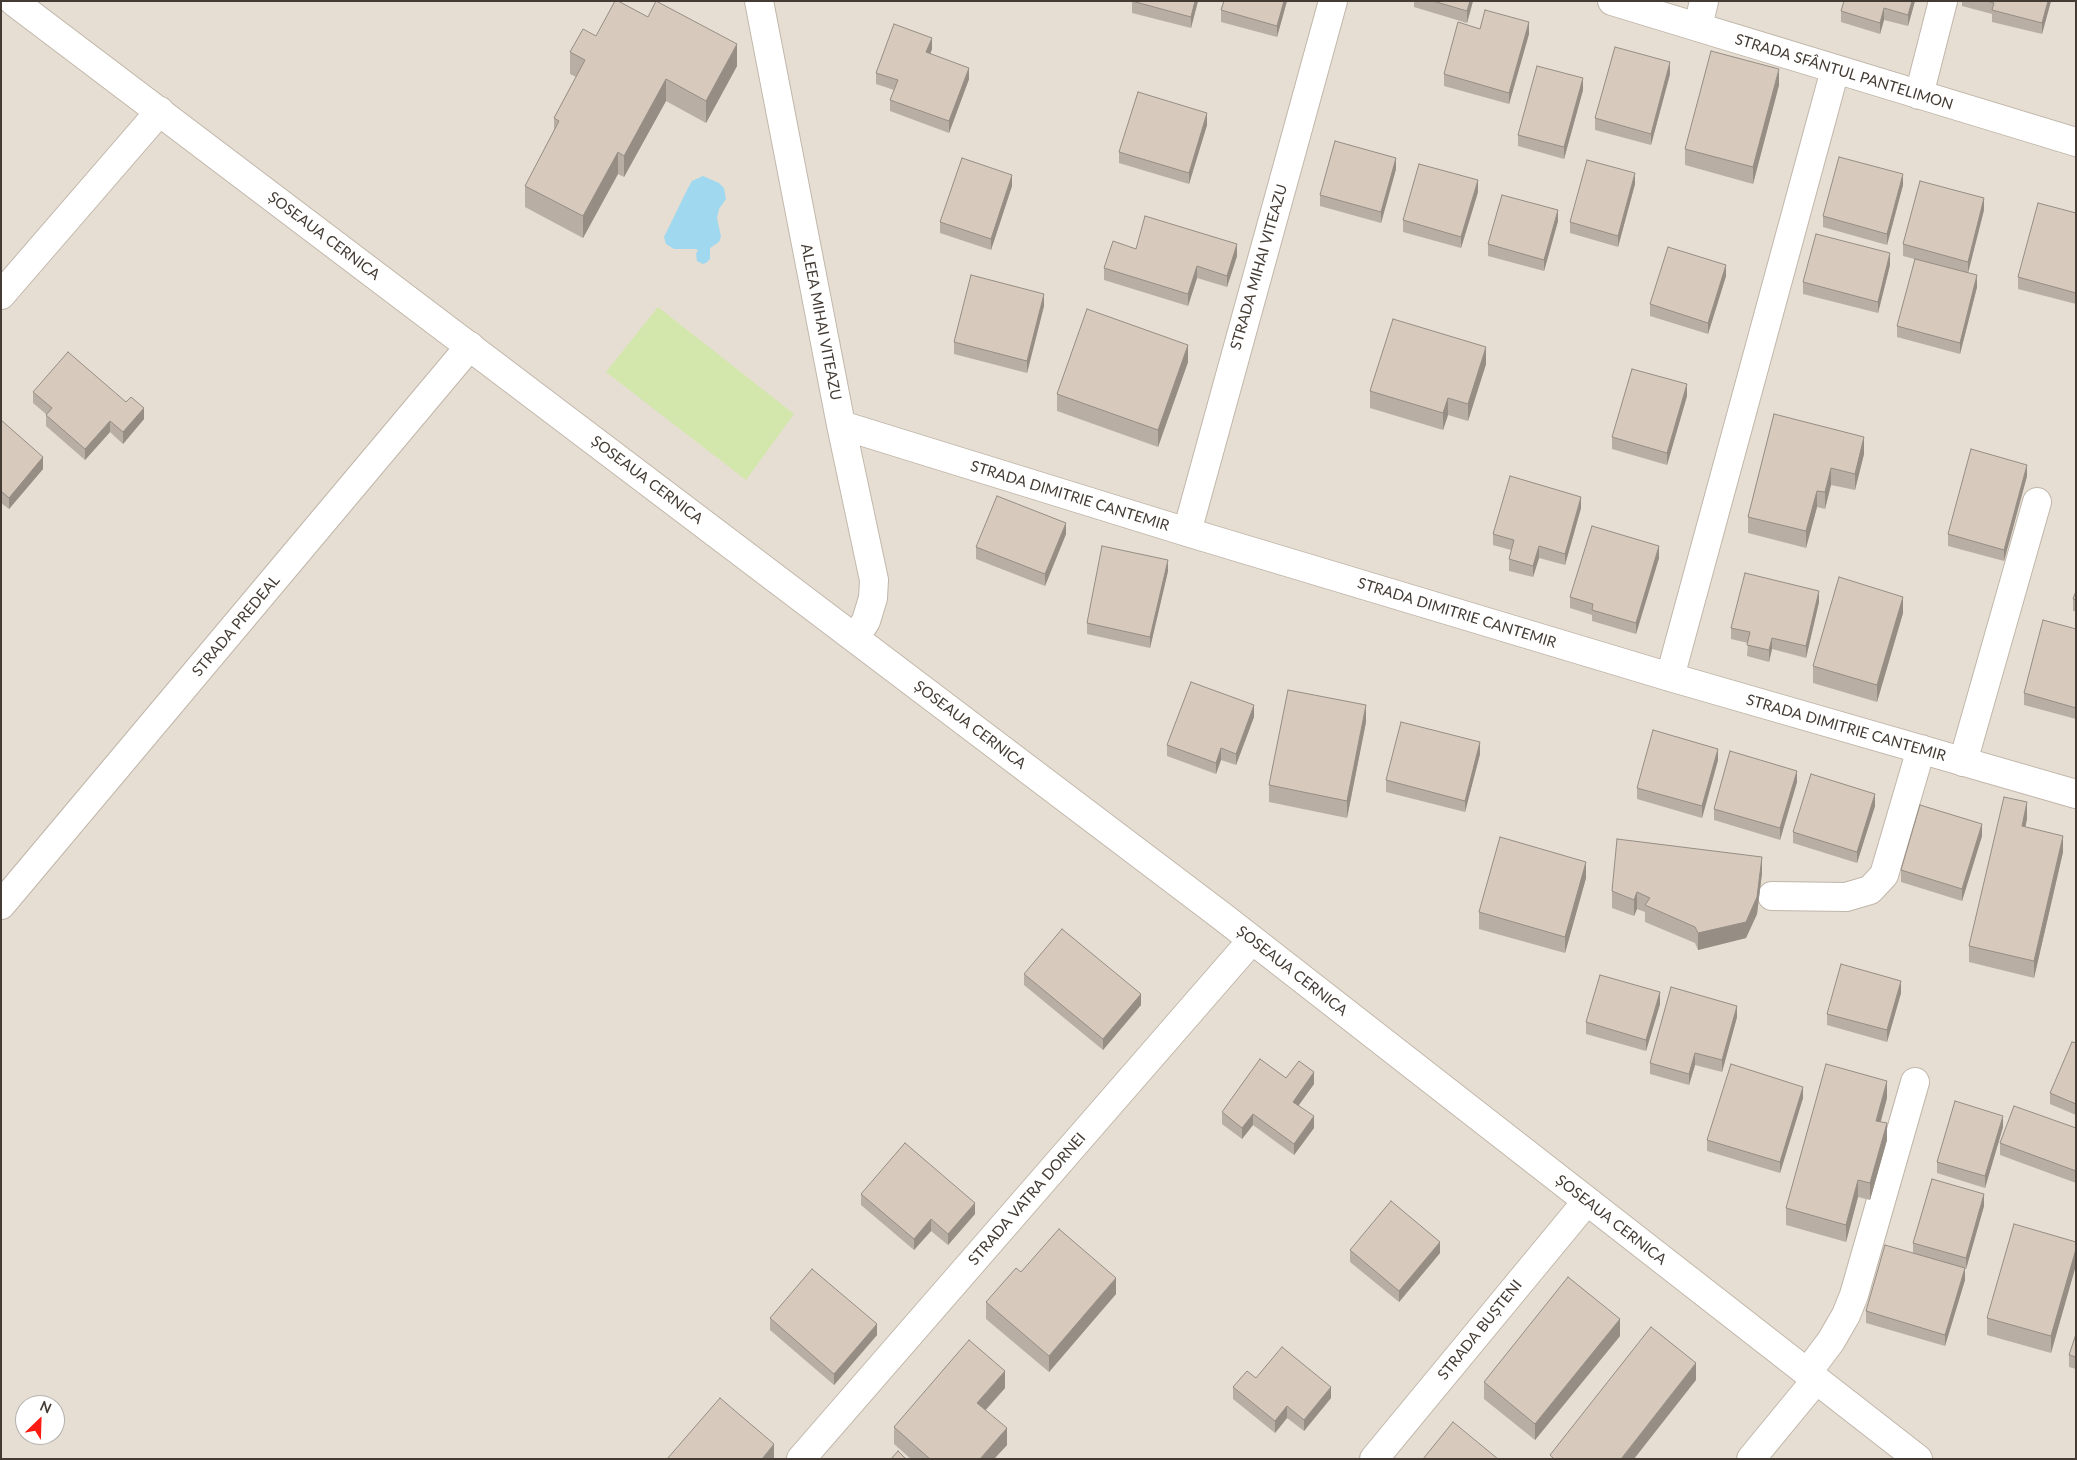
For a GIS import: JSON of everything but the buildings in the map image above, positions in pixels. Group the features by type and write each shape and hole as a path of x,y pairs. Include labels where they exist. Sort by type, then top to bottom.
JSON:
{"street":[{"name":"ȘOSEAUA CERNICA","path":"13,1 1252,940 1918,1459"},
{"name":"ALEEA MIHAI VITEAZU","path":"758,1 841,425 874,580 873,598 866,621 855,638"},
{"name":"STRADA MIHAI VITEAZU","path":"1187,532 1333,1"},
{"name":"STRADA SFÂNTUL PANTELIMON","path":"1612,1 2076,142"},
{"path":"1698,28 1704,1"},
{"path":"1919,95 1943,1"},
{"path":"1670,677 1835,70"},
{"path":"1,295 160,111"},
{"name":"STRADA PREDEAL","path":"1,905 470,346"},
{"name":"STRADA DIMITRIE CANTEMIR","path":"841,425 1187,532 1670,677 2076,794"},
{"path":"1963,762 2037,502"},
{"path":"1772,896 1846,897 1870,890 1884,875 1888,864 1921,749"},
{"name":"STRADA VATRA DORNEI","path":"802,1459 1252,940"},
{"path":"1751,1459 1811,1377 1846,1315 1854,1295 1915,1082"},
{"name":"STRADA BUȘTENI","path":"1374,1459 1587,1201"}],"shaded area":[{"path":"1,1 2076,1 2076,1459 1,1459"}],"green space":[{"path":"658,307 794,414 746,480 606,372"}],"water":[{"path":"703,176 719,183 724,188 726,199 719,209 717,218 721,237 719,242 710,248 710,259 703,264 697,261 696,254 698,250 674,249 666,244 664,237 692,181"}]}
